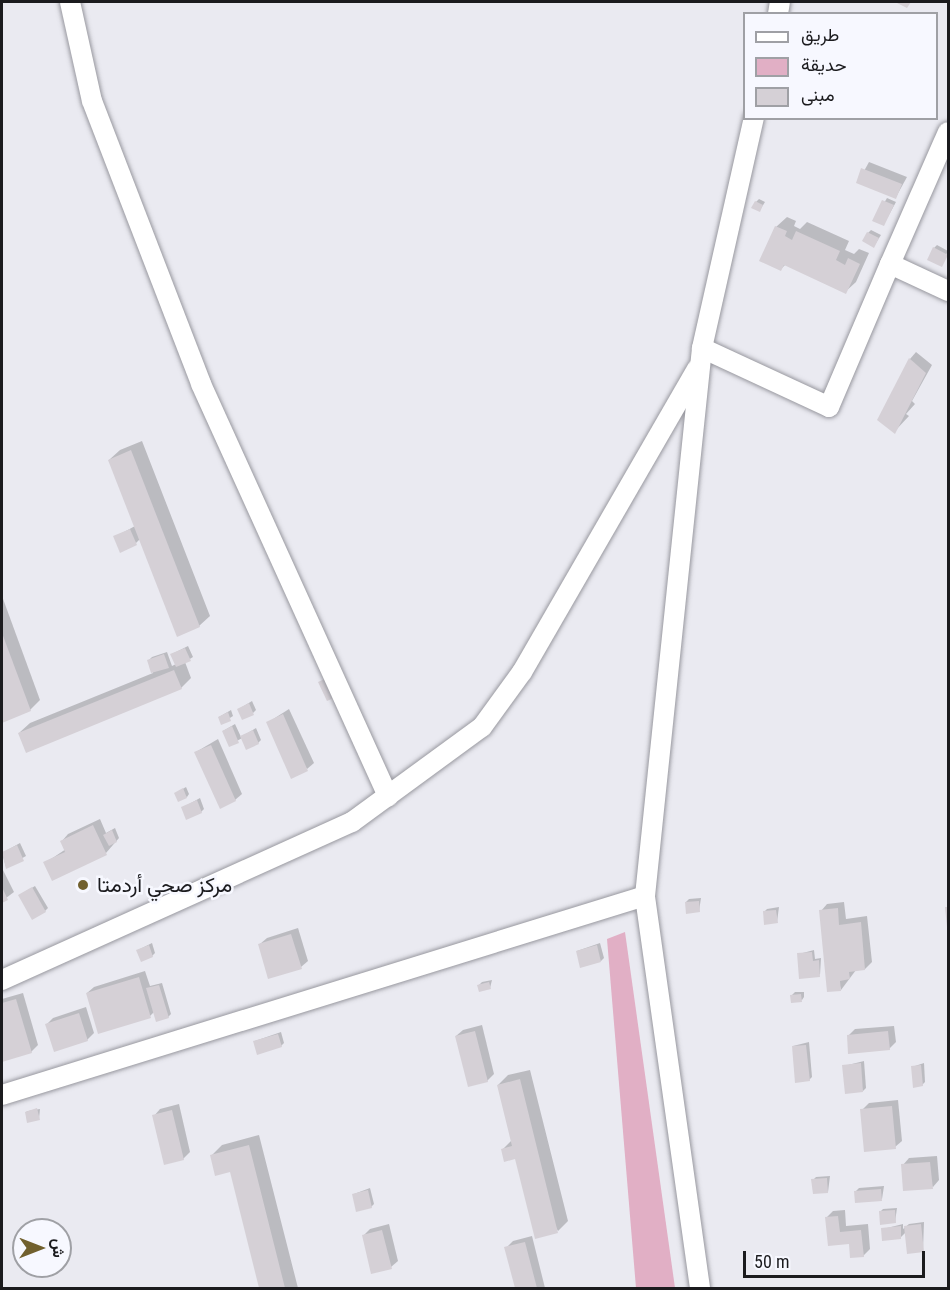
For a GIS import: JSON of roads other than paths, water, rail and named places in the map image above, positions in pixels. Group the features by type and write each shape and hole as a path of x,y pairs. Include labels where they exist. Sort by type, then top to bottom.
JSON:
{"street":[{"path":"70,2 92,101 201,384 388,797"},
{"path":"700,1288 645,896 702,355 754,120"},
{"path":"702,355 829,407 948,132"},
{"path":"891,264 948,291"},
{"path":"2,980 352,822 482,727 515,682 702,355"},
{"path":"2,1095 645,896"}],"place":[{"name":"مركز صحي أردمتا","path":"83,885"}]}
